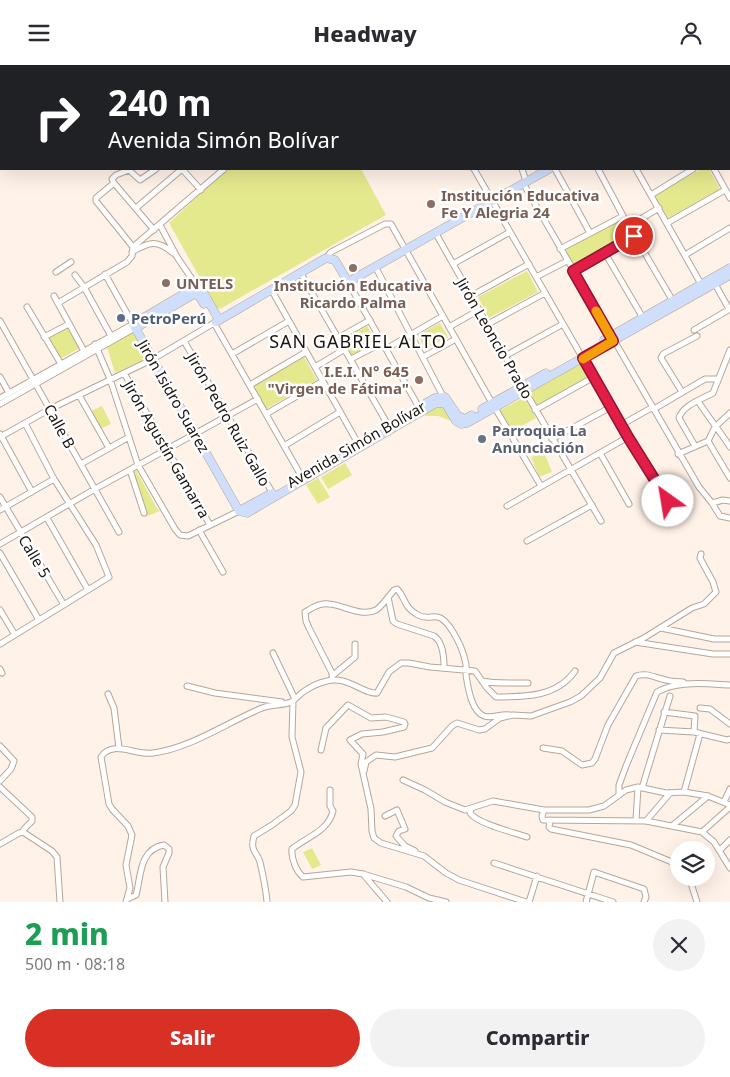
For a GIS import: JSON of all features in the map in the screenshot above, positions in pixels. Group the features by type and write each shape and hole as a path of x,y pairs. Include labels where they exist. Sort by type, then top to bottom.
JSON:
{"street":[{"path":"154,230 114,183 113,178 131,171 140,180 155,170"},
{"path":"136,208 181,170"},
{"path":"183,170 201,190"},
{"path":"58,303 128,262 133,249 201,190 221,170"},
{"path":"475,170 628,437 678,517"},
{"path":"522,170 525,182 560,249 654,408 678,454 720,517 730,518"},
{"path":"348,282 547,170"},
{"path":"556,170 590,233"},
{"path":"599,170 634,236 674,303"},
{"path":"637,170 701,284"},
{"path":"651,195 691,170"},
{"path":"715,171 730,198"},
{"path":"114,183 96,197 96,201 133,249"},
{"path":"667,223 726,190"},
{"path":"629,226 659,208"},
{"path":"560,249 623,216"},
{"path":"32,492 1,435 153,359 326,258 336,249 388,223 391,224 406,249 541,486"},
{"path":"160,225 197,291"},
{"path":"685,255 730,228"},
{"name":"Jirón Leoncio Prado","path":"435,232 535,410 601,521"},
{"path":"452,264 510,233"},
{"path":"573,271 634,236"},
{"path":"133,249 146,244 159,244 169,249 177,257"},
{"path":"605,253 643,318"},
{"path":"326,258 335,261 420,409"},
{"path":"536,277 567,261"},
{"path":"56,272 71,262"},
{"path":"471,296 529,264"},
{"path":"375,266 445,400"},
{"name":"Avenida Simón Bolívar","path":"239,511 247,513 273,495 420,409 436,397 445,400 458,416 465,419 494,406 674,303 701,284 730,268"},
{"path":"300,272 388,425"},
{"name":"Jirón Isidro Suarez","path":"105,274 239,511"},
{"path":"75,275 84,287 111,335"},
{"name":"Avenida Simón Bolívar","path":"612,338 643,318 730,275"},
{"path":"682,392 661,357 730,309 715,284"},
{"path":"0,398 97,347 194,288 197,291 202,290 232,354 302,478"},
{"path":"271,289 359,445"},
{"path":"488,325 545,293"},
{"path":"54,296 84,351"},
{"path":"27,307 61,363"},
{"path":"449,327 479,310"},
{"path":"386,349 443,316"},
{"path":"338,338 370,320"},
{"name":"Calle B","path":"0,321 119,531"},
{"path":"232,354 289,321"},
{"path":"44,337 69,323"},
{"path":"505,357 563,324"},
{"path":"0,404 61,363 84,351 97,347 111,335 134,326"},
{"path":"423,357 456,339"},
{"name":"Jirón Pedro Ruiz Gallo","path":"184,341 273,495"},
{"path":"351,359 382,343"},
{"path":"97,347 110,379 138,465"},
{"path":"315,367 345,349"},
{"path":"695,446 680,415 686,408 714,393 730,350"},
{"path":"250,385 306,351"},
{"name":"Jirón Agustín Gamarra","path":"124,373 210,525"},
{"path":"0,377 9,393"},
{"path":"535,410 594,377"},
{"path":"622,425 705,379 718,379"},
{"path":"266,414 323,381"},
{"path":"79,395 109,448"},
{"path":"0,544 258,399"},
{"path":"698,401 730,447"},
{"path":"552,439 611,407"},
{"name":"Avenida Simón Bolívar","path":"359,445 388,425 420,409"},
{"path":"284,446 340,412"},
{"path":"678,454 708,441 715,427 730,413"},
{"path":"0,644 109,577 96,545 54,479 25,423"},
{"path":"723,436 730,433"},
{"path":"81,464 129,437"},
{"path":"507,506 628,437"},
{"path":"708,441 730,478"},
{"path":"600,453 629,504"},
{"name":"Avenida Simón Bolívar","path":"138,465 170,522 180,535 184,537 273,495"},
{"path":"130,470 144,513"},
{"path":"0,510 54,479"},
{"name":"Calle 5","path":"0,497 64,605"},
{"path":"712,503 723,500 730,501"},
{"path":"527,541 592,505"},
{"path":"47,517 88,590"},
{"path":"199,530 224,572"},
{"path":"0,553 39,620"},
{"path":"333,675 309,628 305,612 319,605 328,604 370,612 376,609 397,589 404,604 419,616 438,616 442,618 453,632 466,662 471,697 480,714 485,717 503,714 531,715 570,703 600,678 614,653 661,628 692,608 704,604 716,592 713,582 700,558 701,554"},
{"path":"388,597 393,621 438,638 444,658 444,667"},
{"path":"0,610 15,635"},
{"path":"661,628 714,639 730,639"},
{"path":"634,642 714,654 730,654"},
{"path":"329,680 355,657 355,644"},
{"path":"267,902 259,861 254,854 252,844 254,836 291,811 295,805 301,772 292,737 292,701 273,653"},
{"path":"126,900 130,888 126,865 132,835 131,830 109,804 101,757 112,748 141,754 169,749 193,741 265,707 292,701 310,687 329,680 351,683 374,694 377,693 389,671 401,663 474,671 496,697 528,697 563,685 575,671"},
{"path":"543,748 562,751 582,765 592,763 608,725 636,676 649,675 666,681 683,682 686,685"},
{"path":"482,681 491,683 528,683"},
{"path":"619,795 619,785 626,766 657,692 669,687 686,685 730,685"},
{"path":"187,686 215,693 292,701"},
{"path":"108,694 114,708 119,748"},
{"path":"636,821 640,787 670,696"},
{"path":"321,750 326,728 345,706 348,705 373,719 390,717 404,722 404,727 362,734 350,740 362,752 361,765 364,771 371,809 374,838 381,843 424,856"},
{"path":"700,708 710,709 730,724"},
{"path":"664,713 695,716 697,733 684,793"},
{"path":"364,771 366,762 376,755 395,757 432,748 457,723 478,730 485,729 500,718 513,715"},
{"path":"659,730 697,733 730,739"},
{"path":"0,746 14,761 11,769 0,781"},
{"path":"403,780 461,809 471,809 493,801 544,810 588,810 609,803 626,790 640,787 670,793 708,796 730,806 702,832"},
{"path":"0,787 32,817 32,821 23,832 0,844"},
{"path":"724,802 730,789"},
{"path":"330,790 333,811 329,821 311,838 292,849 291,853 298,873 303,877 352,872 363,874 406,887 429,898 446,902"},
{"path":"646,821 670,793"},
{"path":"672,826 708,796"},
{"path":"471,809 470,813 474,817 488,824 527,837"},
{"path":"385,816 397,810 405,829 397,834 398,839 405,846 424,856 446,873 459,880 528,902 537,876"},
{"path":"544,810 542,818 550,820 646,821 702,832 720,850 730,870"},
{"path":"550,820 549,827 551,829 631,845 670,861"},
{"path":"23,832 52,851 57,857 60,902"},
{"path":"720,850 730,840"},
{"path":"126,900 136,895 142,864 149,854 159,846 164,845 169,849 163,867 165,902"},
{"path":"494,863 613,902"},
{"path":"586,902 594,872 644,889 646,897 644,902"},
{"path":"363,874 388,902"},
{"path":"692,886 697,902"}],"green space":[{"path":"226,170 362,170 386,215 220,309 217,308 169,223"},
{"path":"699,170 710,170 720,189 668,218 654,195"},
{"path":"619,219 629,237 573,268 563,250"},
{"path":"527,271 538,292 489,318 478,297"},
{"path":"440,323 448,337 425,349 418,335"},
{"path":"67,326 80,348 60,359 48,337"},
{"path":"367,326 376,342 351,356 342,340"},
{"path":"133,332 147,358 115,373 107,347"},
{"path":"304,357 317,380 266,409 253,387"},
{"path":"581,362 590,377 537,406 530,392"},
{"path":"525,398 536,418 513,431 500,410"},
{"path":"440,404 451,421 438,416 425,416 425,414"},
{"path":"102,406 111,424 100,429 91,411"},
{"path":"544,452 552,472 539,477 531,457"},
{"path":"345,463 352,475 328,489 321,477"},
{"path":"136,470 160,511 145,517 132,475 133,471"},
{"path":"318,478 330,497 318,504 306,485"},
{"path":"312,848 321,865 312,869 303,852"}],"slow traffic":[{"path":"583,359 613,341 596,311"}],"place":[{"name":"Institución Educativa Fe Y Alegria 24","path":"431,204"},
{"name":"Institución Educativa Ricardo Palma","path":"353,268"},
{"name":"UNTELS","path":"166,283"},
{"name":"PetroPerú","path":"121,318"},
{"name":"I.E.I. N° 645 \"Virgen de Fátima\"","path":"419,380"},
{"name":"Parroquia La Anunciación","path":"482,439"}],"district":[{"name":"SAN GABRIEL ALTO","path":"358,341"}],"route":[{"path":"634,236 573,271 613,341 583,358 628,437 668,501"}]}
